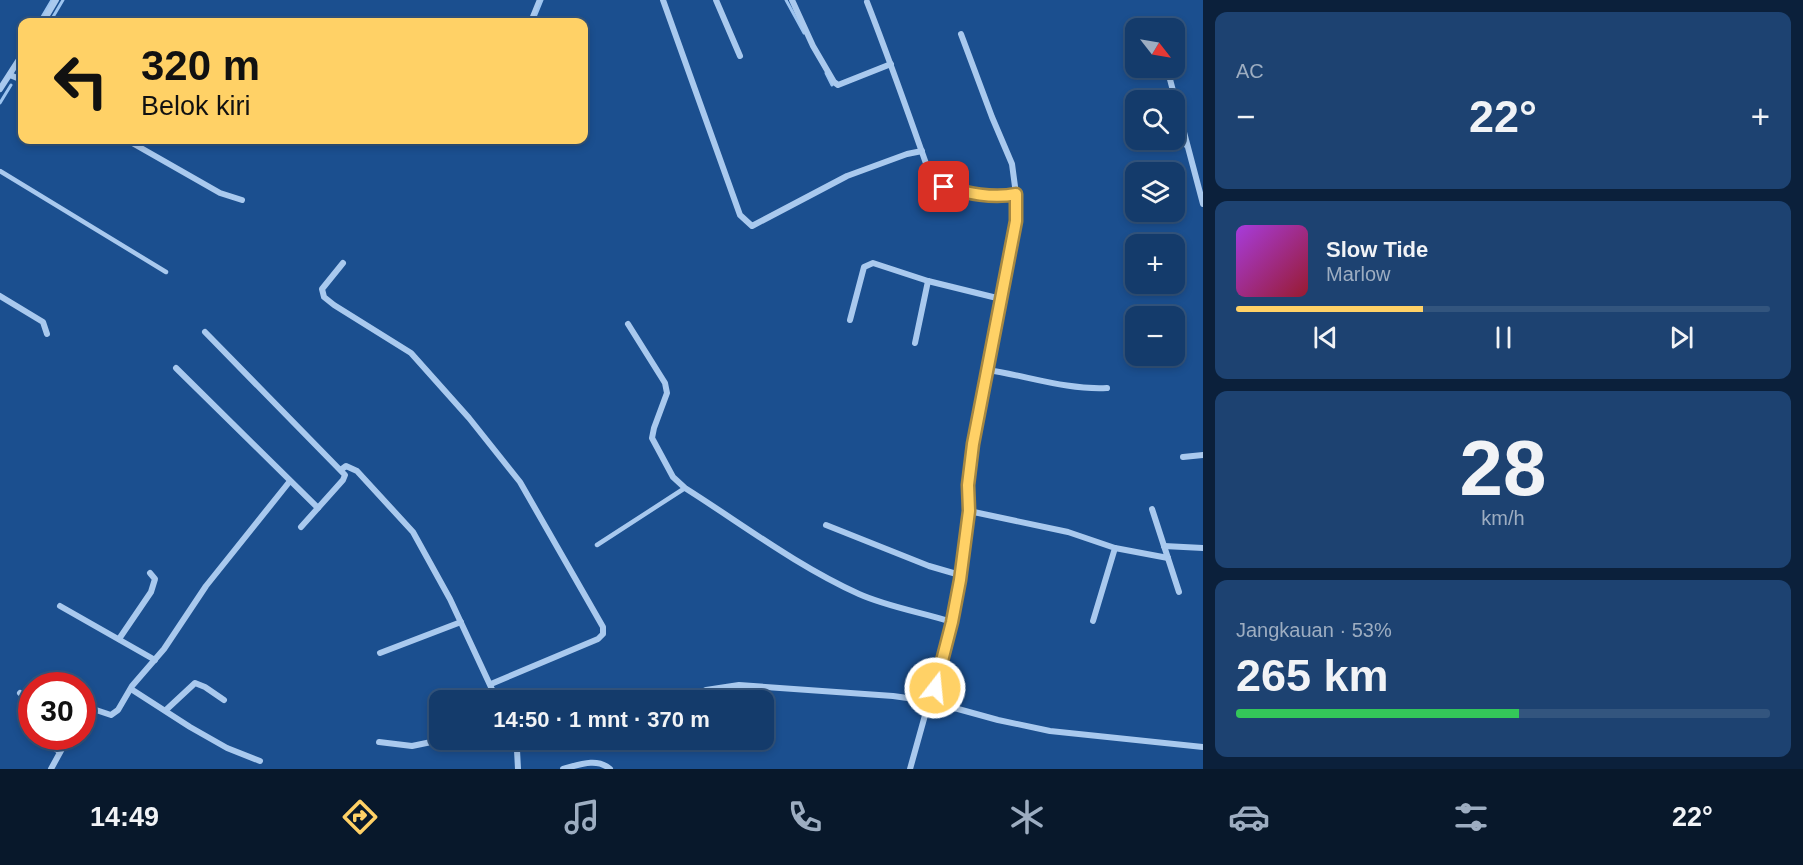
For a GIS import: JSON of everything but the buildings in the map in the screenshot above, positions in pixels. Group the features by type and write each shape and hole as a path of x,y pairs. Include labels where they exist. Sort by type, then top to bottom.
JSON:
{"street":[{"path":"45,18 56,0"},
{"path":"663,0 740,215 752,226 847,176 907,154 922,151"},
{"path":"716,0 740,56"},
{"path":"792,0 813,46 838,85 891,64"},
{"path":"867,2 929,172 936,182 944,187 971,194 1003,197 1016,194"},
{"path":"910,769 929,701 940,673 952,622 969,511 968,485 973,444 1016,221 1016,194 1012,164 961,34"},
{"path":"0,89 18,62"},
{"path":"10,75 18,78"},
{"path":"1170,78 1203,204"},
{"path":"134,144 220,193 242,200"},
{"path":"343,263 325,282 322,289 324,297 354,319 411,353 469,418 520,482 603,627 603,634 598,639 491,684"},
{"path":"850,320 864,267 873,263 928,281 1001,299"},
{"path":"915,343 928,281"},
{"path":"0,296 43,322 47,334"},
{"path":"628,324 665,382 667,393 652,438 673,477 685,488 780,550 859,594 952,622"},
{"path":"205,332 342,469 345,475 301,527"},
{"path":"177,368 318,508"},
{"path":"988,370 1068,387 1107,388"},
{"path":"1183,457 1203,455"},
{"path":"342,469 346,466 357,471 413,532 431,562 493,690"},
{"path":"96,710 111,715 118,710 130,688 155,660 206,586 290,481"},
{"path":"1152,509 1179,592"},
{"path":"969,511 1068,532 1115,548 1168,558"},
{"path":"826,525 928,566 960,575"},
{"path":"1164,546 1203,548"},
{"path":"1092,621 1115,548"},
{"path":"119,639 151,592 155,579 150,573"},
{"path":"60,606 155,660"},
{"path":"380,653 461,622"},
{"path":"165,710 195,683 224,699"},
{"path":"706,690 739,685 848,692 929,701 998,720 1050,731 1203,747"},
{"path":"130,688 227,748 260,761"},
{"path":"379,742 412,746 429,742"},
{"path":"51,769 62,750"},
{"path":"516,750 518,769"},
{"path":"563,769 596,762 610,769"}],"lane":[{"path":"532,18 539,0"},
{"path":"0,171 166,272"},
{"path":"597,545 685,488"},
{"path":"56,750 60,753"}],"waterway":[{"path":"41,18 52,0"},
{"path":"52,18 63,0"},
{"path":"535,18 542,0"},
{"path":"786,0 804,33"},
{"path":"826,73 832,85"},
{"path":"0,103 11,85"}],"route":[{"path":"935,688 960,580 969,511 968,485 973,444 1016,221 1016,194 1003,197 971,194 944,187"}]}
